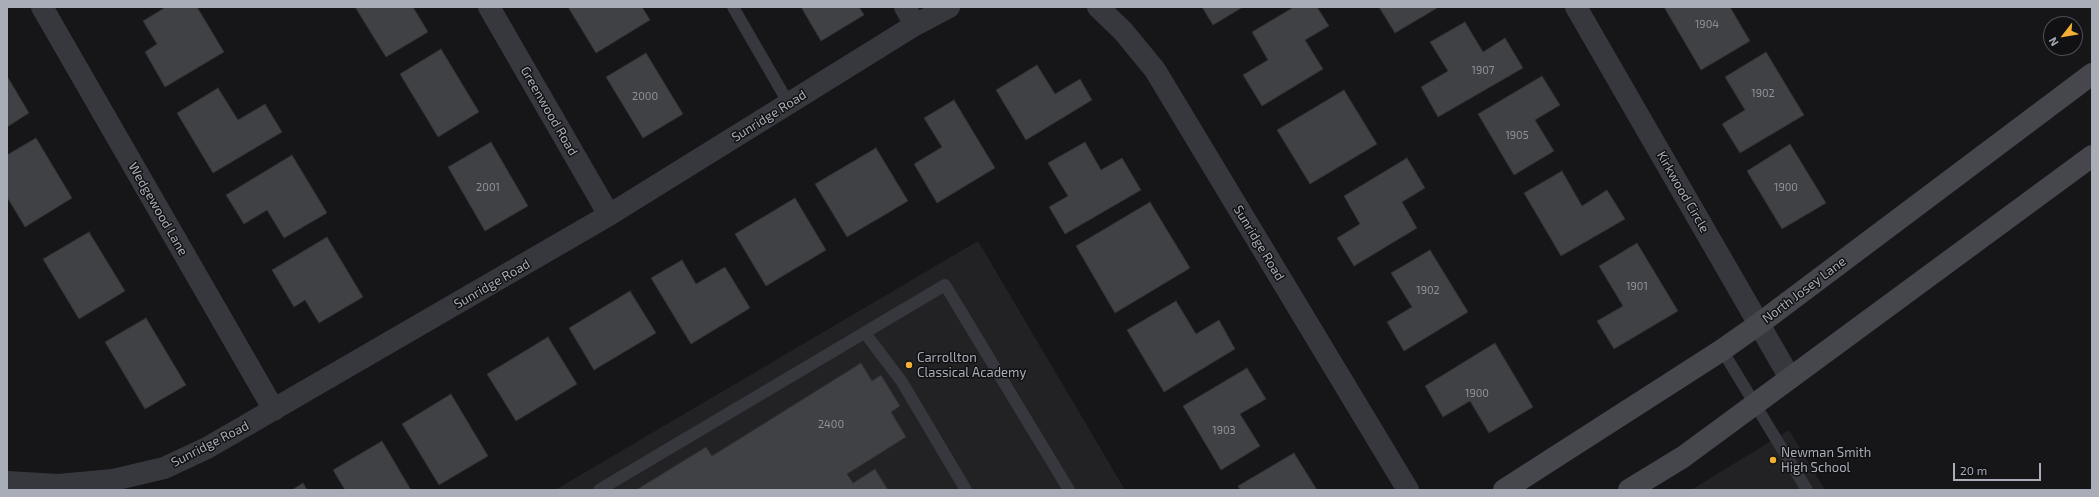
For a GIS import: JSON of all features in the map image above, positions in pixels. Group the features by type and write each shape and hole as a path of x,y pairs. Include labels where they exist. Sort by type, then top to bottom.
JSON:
{"main road":[{"name":"North Josey Lane","path":"1504,490 1722,350 1759,324 2092,74"},
{"path":"1629,490 1683,457 2092,156"}],"street":[{"name":"Wedgewood Lane","path":"42,7 274,410"},
{"name":"Greenwood Road","path":"489,7 609,215"},
{"name":"Sunridge Road","path":"7,482 58,485 113,480 164,468 207,448 609,215 789,104 910,16 949,7"},
{"name":"Sunridge Road","path":"1098,7 1123,31 1155,70 1408,490"},
{"name":"Kirkwood Circle","path":"1576,7 1790,378"}],"lane":[{"path":"733,7 789,104"},
{"path":"599,490 945,285 1068,490"},
{"path":"865,333 902,382 966,490"},
{"path":"1722,350 1807,490"}],"shaded area":[{"name":"Carrollton Classical Academy","path":"978,241 1125,490 555,490"},
{"name":"Newman Smith High School","path":"1789,430 1825,490 1691,490"}],"building":[{"path":"166,7 197,7 224,52 165,87 145,52 157,44 143,21"},
{"path":"355,7 413,7 428,32 386,57"},
{"path":"568,7 642,7 650,20 596,53"},
{"path":"801,7 859,7 864,15 821,41"},
{"path":"1202,7 1243,7 1213,25"},
{"path":"1294,7 1317,7 1329,26 1305,40 1323,69 1262,106 1243,75 1268,60 1252,32"},
{"path":"1379,7 1436,7 1437,8 1395,33"},
{"path":"1664,7 1730,7 1750,41 1701,70"},
{"path":"1465,22 1483,52 1505,38 1523,68 1438,117 1421,87 1448,71 1430,42"},
{"path":"441,49 479,112 438,137 400,74"},
{"path":"1766,52 1804,115 1740,153 1722,124 1745,110 1725,77"},
{"path":"646,53 683,114 643,138 606,77"},
{"path":"1037,65 1055,94 1080,79 1092,100 1026,140 996,90"},
{"path":"7,76 29,113 7,127"},
{"path":"1542,76 1560,105 1535,120 1554,151 1514,175 1478,114"},
{"path":"218,88 238,120 265,104 282,132 213,173 177,113"},
{"path":"1344,90 1377,144 1310,184 1277,130"},
{"path":"954,100 995,168 937,203 914,164 942,147 924,118"},
{"path":"36,138 72,198 25,227 7,197 7,155"},
{"path":"491,142 528,206 485,231 448,167"},
{"path":"1085,142 1101,170 1122,158 1141,190 1065,234 1049,207 1068,196 1048,163"},
{"path":"1790,144 1826,203 1782,229 1747,171"},
{"path":"876,148 908,201 847,237 815,184"},
{"path":"292,155 327,213 284,238 267,210 244,224 226,195"},
{"path":"1407,158 1425,188 1402,202 1417,228 1354,266 1337,238 1360,224 1344,196"},
{"path":"1562,171 1582,206 1607,190 1625,219 1561,256 1524,193"},
{"path":"795,198 826,250 766,286 735,234"},
{"path":"1150,202 1190,268 1115,313 1076,246"},
{"path":"89,232 125,291 79,319 43,259"},
{"path":"327,237 363,297 319,323 305,300 294,307 272,270"},
{"path":"1637,243 1678,311 1614,349 1597,321 1623,306 1599,266"},
{"path":"1430,250 1468,312 1404,351 1387,322 1412,307 1391,273"},
{"path":"682,260 696,284 725,267 750,308 691,344 651,278"},
{"path":"630,291 656,333 594,370 569,328"},
{"path":"1176,301 1196,334 1219,320 1235,349 1164,392 1127,330"},
{"path":"146,318 186,385 145,409 105,342"},
{"path":"548,337 577,384 516,421 487,374"},
{"path":"1495,343 1533,407 1489,433 1470,401 1443,417 1425,386"},
{"name":"Carrollton Classical Academy","path":"861,363 872,381 881,375 900,406 891,412 906,437 847,474 853,483 875,469 888,490 636,490 706,447 712,456"},
{"path":"1247,368 1266,399 1240,414 1260,446 1221,470 1183,406"},
{"path":"451,394 488,456 439,485 402,424"},
{"path":"382,441 411,490 345,490 333,470"},
{"path":"1294,453 1317,490 1240,490 1238,486"},
{"path":"303,483 307,490 292,490"}],"place":[{"name":"Carrollton Classical Academy","path":"909,365"},
{"name":"Newman Smith High School","path":"1773,460"}]}
